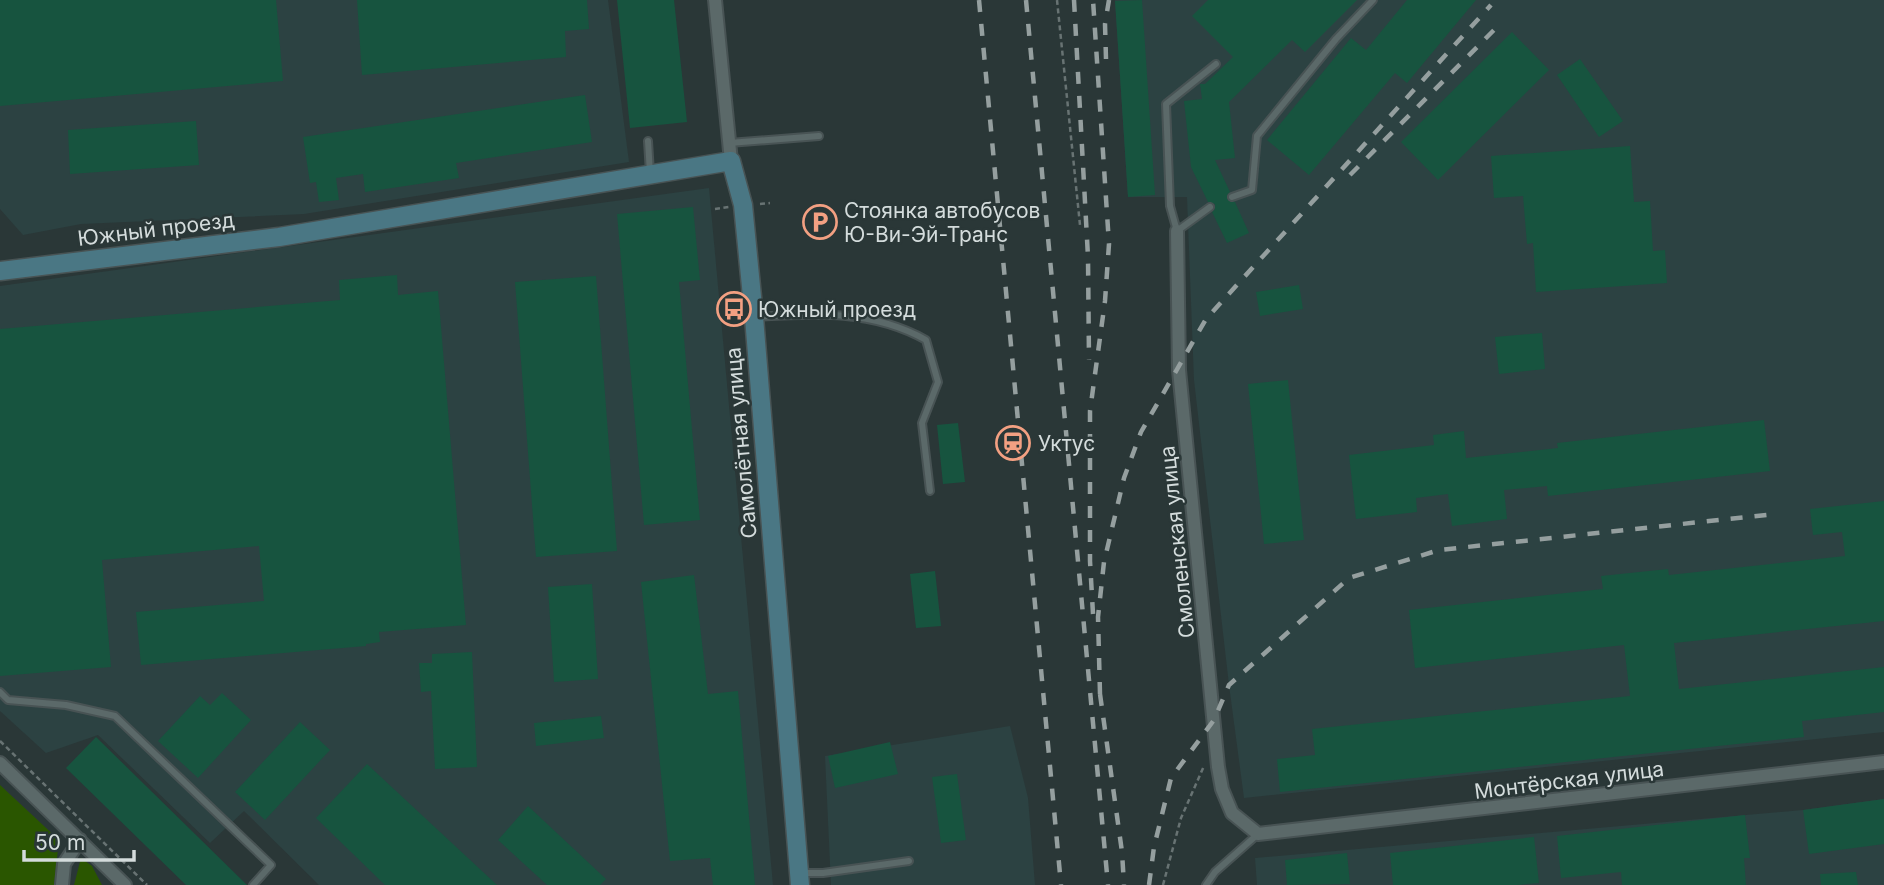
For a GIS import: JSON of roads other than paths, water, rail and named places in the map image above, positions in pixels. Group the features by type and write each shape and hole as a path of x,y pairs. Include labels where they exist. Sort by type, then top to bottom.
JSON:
{"main road":[{"name":"Южный проезд","path":"0,271 279,237 731,161"},
{"name":"Самолётная улица","path":"731,161 743,205 754,317 799,879"}],"street":[{"name":"Самолётная улица","path":"715,0 731,161"},
{"name":"Смоленская улица","path":"1177,231 1179,370 1215,740 1222,789 1232,813 1258,834"},
{"name":"Монтёрская улица","path":"1258,834 1884,762"},
{"path":"0,763 125,885"},
{"path":"62,885 64,864 80,840"}],"lane":[{"path":"1233,197 1252,190 1257,136 1336,39 1373,0"},
{"path":"1210,207 1177,231 1170,206 1166,104 1216,64"},
{"path":"729,142 819,136"},
{"path":"648,141 650,175"},
{"path":"754,317 801,314 877,319 904,328 926,340 938,382 922,423 930,491"},
{"path":"0,692 8,700 66,705 115,716 271,865 253,885"},
{"path":"1206,885 1214,872 1258,834"},
{"path":"799,879 909,860"}],"railway":[{"path":"979,0 1061,885"},
{"path":"1026,0 1108,885"},
{"path":"1074,0 1088,257 1089,360"},
{"path":"1093,0 1109,244 1105,301 1090,411 1090,561 1093,614"},
{"path":"1106,59 1105,24 1109,0"},
{"path":"1100,694 1098,617 1104,562 1124,478 1141,432 1206,319 1491,5"},
{"path":"1350,175 1499,25"},
{"path":"1149,885 1154,847 1171,778 1214,720 1229,685 1349,578 1439,550 1775,514"},
{"path":"1100,694 1122,852 1124,885"}],"place":[{"name":"Стоянка автобусов Ю-Ви-Эй-Транс","path":"820,222"},
{"name":"Южный проезд","path":"734,309"},
{"name":"Уктус","path":"1013,443"}]}
